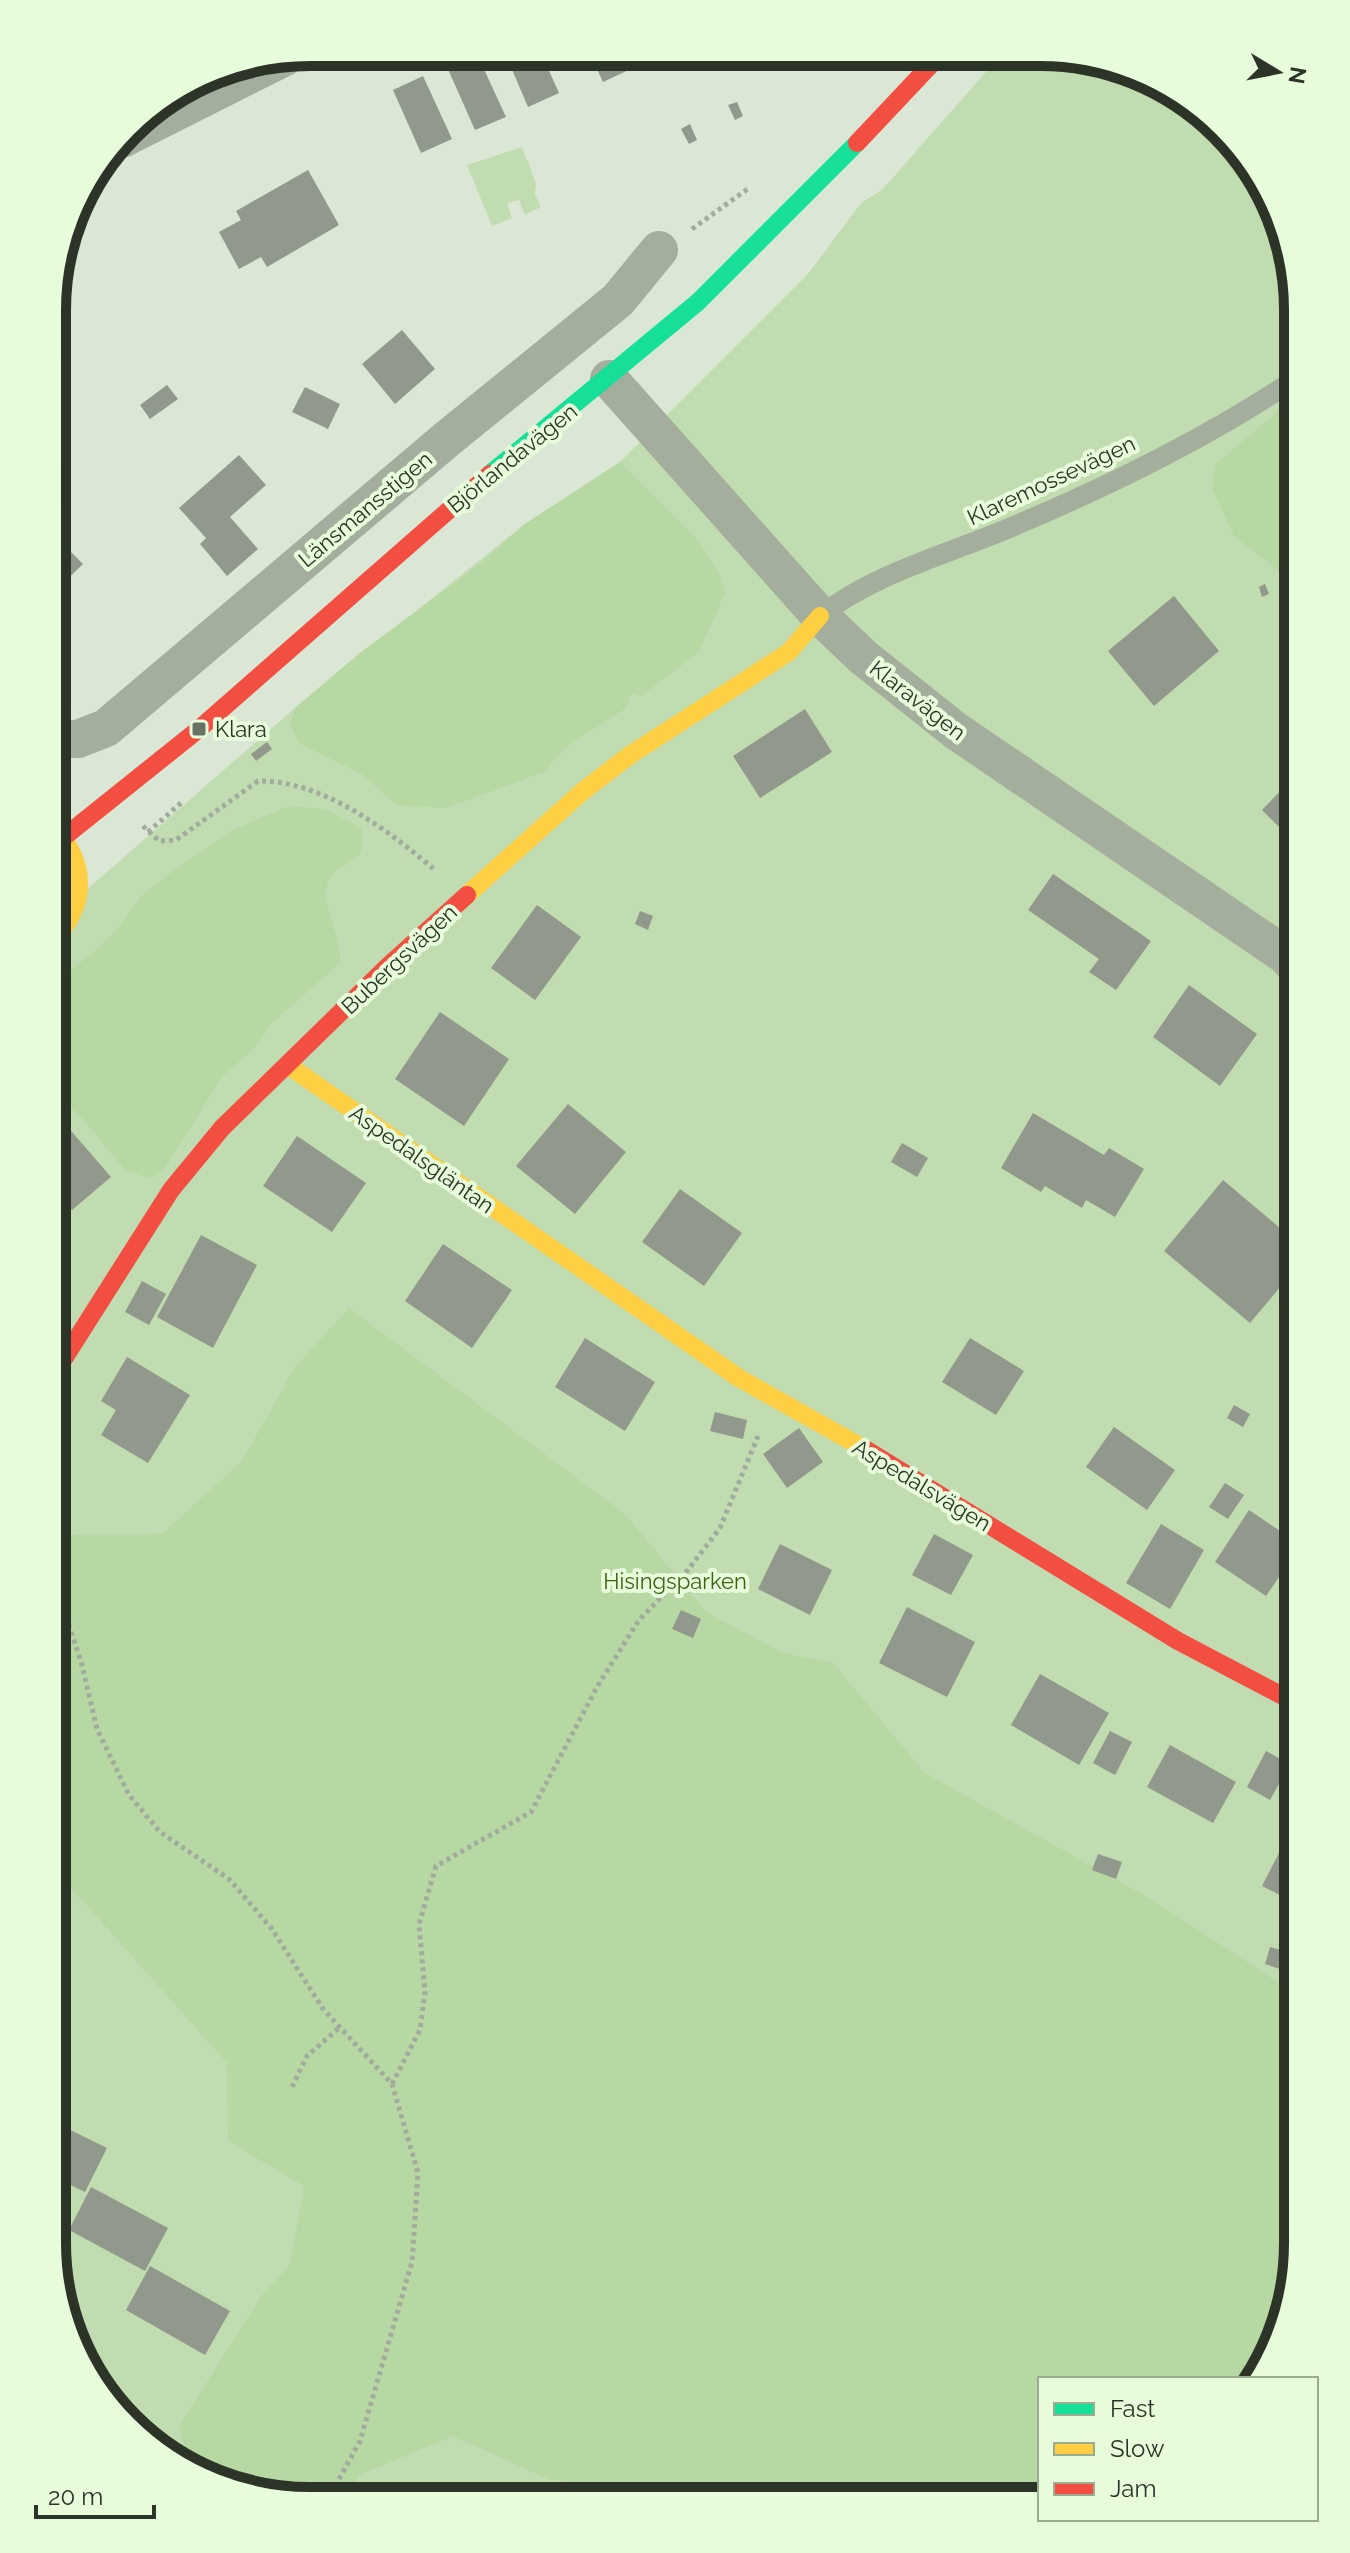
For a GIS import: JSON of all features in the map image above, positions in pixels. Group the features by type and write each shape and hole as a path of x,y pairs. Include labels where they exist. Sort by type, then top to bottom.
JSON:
{"street":[{"name":"Björlandavägen","path":"66,829 117,796 199,729 410,541 609,379 698,302 824,177 929,66"},
{"path":"151,125 254,73"},
{"name":"Länsmansstigen","path":"66,739 78,739 106,728 447,439 618,300 659,250"},
{"name":"Klaravägen","path":"609,379 820,616 863,657 956,731 1284,949"},
{"name":"Bubergsvägen","path":"66,1356 171,1190 222,1128 289,1066 387,967 583,791 630,755 789,652 820,616"},
{"name":"Björlandavägen","path":"66,844 78,862 82,890 66,927"},
{"name":"Aspedalsgläntan","path":"289,1066 556,1252"},
{"name":"Aspedalsvägen","path":"556,1252 726,1369 1178,1641 1283,1696"}],"lane":[{"name":"Klaremossevägen","path":"820,616 847,595 1010,528 1230,423 1284,386"}],"path":[{"path":"117,796 159,841 176,840 258,781 274,781 307,790 377,825 466,896"},
{"path":"148,832 181,803"},
{"path":"392,2084 420,2030 425,1992 419,1924 436,1866 531,1812 597,1687 639,1620 687,1571 720,1528 752,1448 779,1400"},
{"path":"66,1617 81,1661 97,1729 129,1795 160,1832 229,1879 272,1929 323,2009 392,2084 418,2173 412,2262 360,2441 335,2487"},
{"path":"292,2087 307,2056 340,2027"}],"green space":[{"name":"Hisingsparken","path":"991,66 1040,66 1088,71 1119,79 1176,107 1224,149 1259,202 1276,247 1282,278 1283,2259 1271,2322 1243,2377 1038,2377 1038,2487 310,2487 247,2479 188,2454 161,2437 137,2416 116,2392 85,2337 68,2275 66,908 296,707 525,524 620,462 808,274 861,203 882,190"},
{"path":"522,147 536,183 535,194 541,207 525,215 519,200 507,203 512,218 492,226 467,165"},
{"path":"1284,406 1284,575 1234,536 1212,488 1216,464"},
{"path":"620,462 699,541 720,576 725,593 699,652 641,696 631,693 626,708 566,747 544,772 446,808 396,805 362,774 299,743 290,725 296,707 361,652 479,565 525,524"},
{"path":"288,806 325,809 361,828 362,842 358,857 333,873 326,890 340,963 271,1024 253,1049 222,1077 164,1170 151,1178 126,1171 66,1103 66,973 115,932 143,894 233,830"},
{"path":"349,1308 625,1514 707,1613 784,1653 833,1663 925,1773 1156,1902 1283,1986 1283,2259 1271,2322 1243,2377 1038,2377 1038,2487 622,2487 550,2480 453,2436 359,2475 355,2487 310,2487 247,2479 186,2453 179,2426 262,2295 290,2265 304,2186 228,2141 227,2063 66,1882 66,1535 162,1534 242,1461 295,1367"}],"building":[{"path":"483,66 506,117 475,130 447,67"},
{"path":"511,66 547,66 559,93 528,107"},
{"path":"596,66 632,66 633,68 603,82"},
{"path":"423,76 452,139 421,153 393,90"},
{"path":"737,102 743,116 735,120 728,105"},
{"path":"690,124 697,140 689,144 681,129"},
{"path":"308,170 339,225 267,267 261,257 239,269 219,232 241,220 236,211"},
{"path":"402,330 435,369 395,404 362,364"},
{"path":"167,385 178,399 150,419 140,405"},
{"path":"305,387 340,404 328,429 292,412"},
{"path":"239,455 266,485 230,517 258,549 227,576 200,544 206,538 179,508"},
{"path":"66,547 83,564 66,580"},
{"path":"1265,584 1269,594 1262,597 1259,587"},
{"path":"1174,596 1219,651 1154,706 1108,651"},
{"path":"805,709 832,752 760,798 733,756"},
{"path":"267,742 272,749 256,761 251,754"},
{"path":"1284,788 1284,832 1262,810"},
{"path":"1053,874 1151,941 1116,990 1089,972 1099,959 1028,910"},
{"path":"537,905 581,937 535,1000 491,968"},
{"path":"640,911 653,916 648,930 635,924"},
{"path":"1189,985 1257,1034 1220,1086 1153,1037"},
{"path":"440,1012 509,1059 464,1126 395,1079"},
{"path":"568,1104 626,1152 575,1214 516,1166"},
{"path":"1033,1113 1104,1155 1109,1148 1144,1169 1115,1217 1086,1200 1082,1208 1045,1186 1041,1192 1001,1168"},
{"path":"66,1125 111,1177 72,1210 66,1203"},
{"path":"297,1136 366,1183 332,1232 263,1186"},
{"path":"902,1143 928,1158 917,1177 891,1162"},
{"path":"1223,1180 1284,1231 1284,1283 1250,1323 1164,1251"},
{"path":"680,1189 742,1233 704,1286 642,1242"},
{"path":"201,1235 257,1265 213,1348 157,1317"},
{"path":"443,1244 512,1290 472,1348 405,1301"},
{"path":"142,1281 166,1294 149,1325 125,1312"},
{"path":"585,1338 655,1382 625,1431 555,1387"},
{"path":"970,1338 1024,1371 996,1415 942,1382"},
{"path":"127,1357 190,1395 148,1463 101,1435 116,1410 101,1401"},
{"path":"1234,1405 1250,1414 1243,1427 1227,1418"},
{"path":"715,1412 747,1420 743,1439 710,1431"},
{"path":"1114,1427 1175,1470 1147,1510 1086,1467"},
{"path":"799,1428 823,1462 787,1488 763,1454"},
{"path":"1225,1483 1244,1495 1228,1519 1209,1507"},
{"path":"1249,1510 1283,1533 1283,1571 1266,1596 1215,1562"},
{"path":"1161,1524 1204,1550 1170,1609 1126,1583"},
{"path":"934,1534 973,1555 951,1595 912,1575"},
{"path":"780,1544 832,1570 810,1615 758,1589"},
{"path":"907,1607 975,1642 947,1697 879,1663"},
{"path":"681,1610 701,1619 693,1638 672,1629"},
{"path":"1040,1674 1109,1713 1079,1765 1011,1725"},
{"path":"1110,1731 1132,1742 1115,1775 1093,1763"},
{"path":"1170,1745 1236,1782 1213,1823 1147,1787"},
{"path":"1266,1751 1283,1760 1283,1776 1270,1800 1247,1787"},
{"path":"1283,1845 1283,1897 1262,1886"},
{"path":"1098,1854 1122,1862 1116,1879 1092,1870"},
{"path":"1270,1947 1283,1951 1283,1970 1265,1964"},
{"path":"66,2128 107,2148 85,2192 66,2183"},
{"path":"91,2187 168,2228 145,2271 69,2230"},
{"path":"150,2266 230,2311 205,2355 126,2310"}],"traffic: fast":[{"path":"490,474 698,302 857,143"}],"traffic: slow":[{"path":"467,895 583,791 630,755 789,652 820,616"},
{"path":"66,844 78,870 79,884 77,899 66,924"},
{"path":"289,1066 739,1378 865,1449"}],"traffic: jam":[{"path":"857,143 930,66"},
{"path":"66,835 199,729 490,474"},
{"path":"66,1356 171,1190 222,1128 387,967 467,895"},
{"path":"865,1449 1178,1641 1283,1696"}],"place":[{"name":"Klara","path":"199,729"}]}
